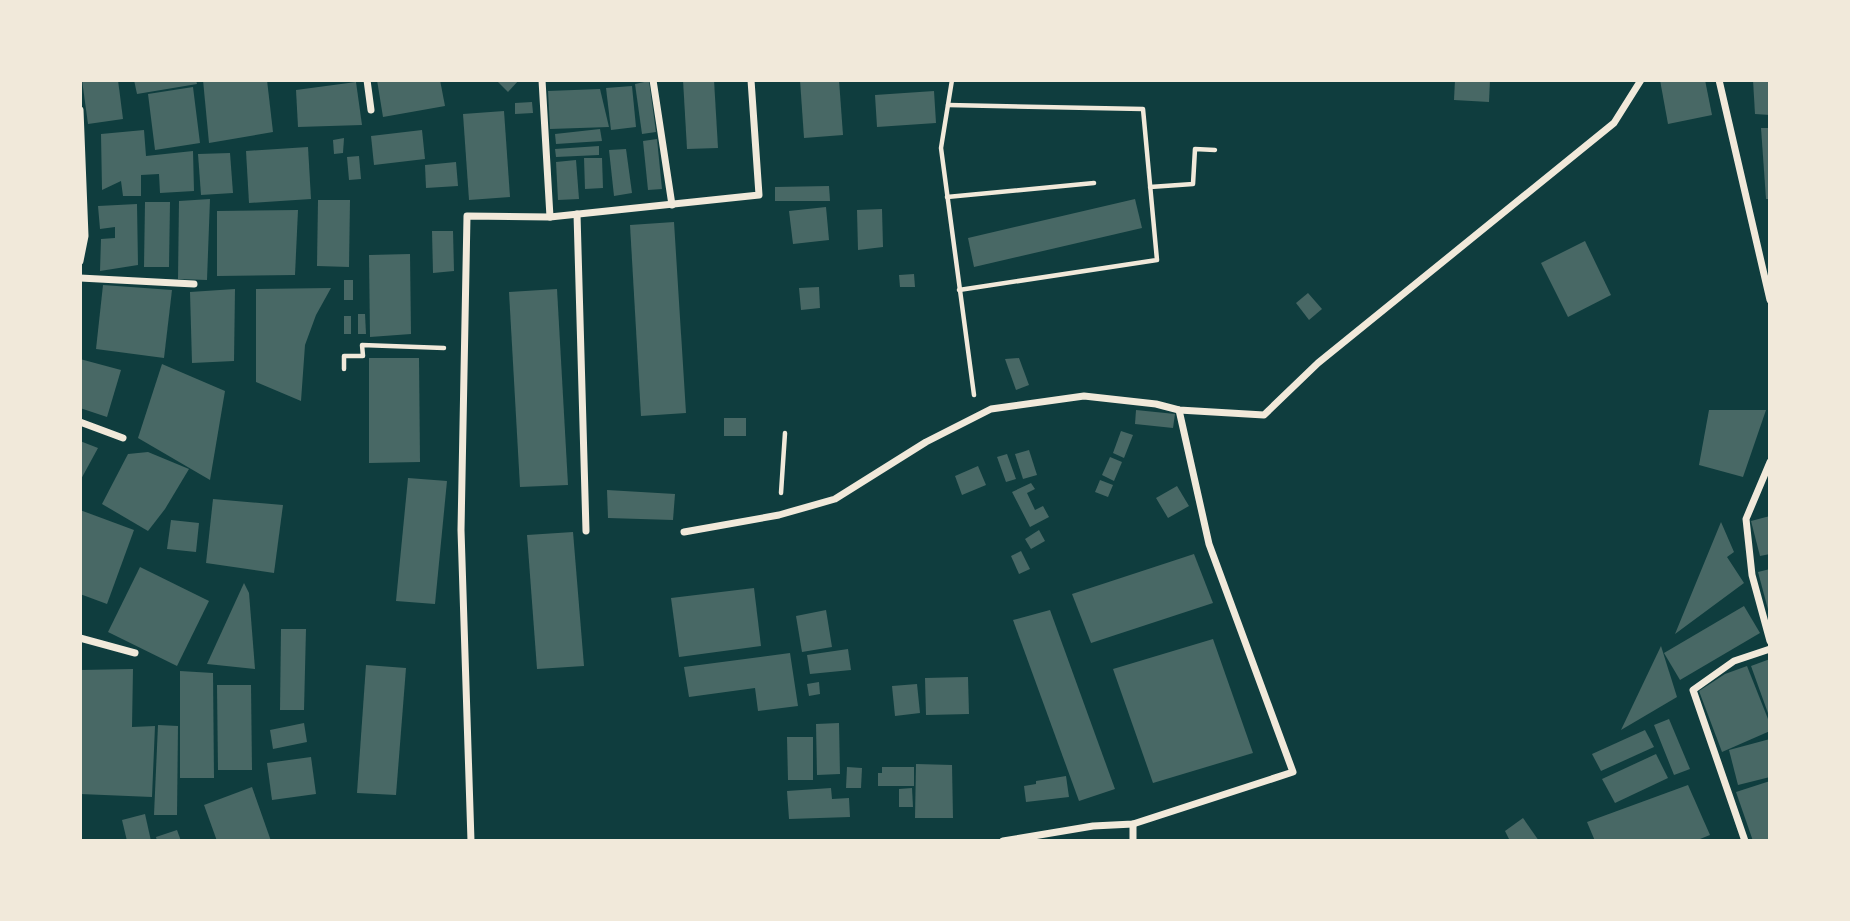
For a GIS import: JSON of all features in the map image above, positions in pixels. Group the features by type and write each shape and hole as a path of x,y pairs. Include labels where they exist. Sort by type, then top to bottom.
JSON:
{"street":[{"path":"367,80 371,110"},
{"path":"542,80 550,216"},
{"path":"653,80 672,205"},
{"path":"471,841 461,530 467,216 550,216 760,195 751,80"},
{"path":"684,532 779,515 835,499 926,442 991,409 1084,396 1180,410 1264,415 1318,363 1614,123 1641,80"},
{"path":"1719,80 1769,300"},
{"path":"80,110 85,236 80,261"},
{"path":"577,214 586,531"},
{"path":"80,278 194,284"},
{"path":"1003,841 1093,826 1133,824 1293,772 1209,544 1180,410"},
{"path":"80,422 123,438"},
{"path":"1769,462 1746,519 1752,575 1769,641"},
{"path":"80,638 135,653"},
{"path":"1745,841 1693,690 1734,661 1769,649"},
{"path":"1133,824 1133,841"}],"path":[{"path":"952,80 941,148 975,417"},
{"path":"948,105 1143,109 1157,260 959,290"},
{"path":"1150,187 1193,184 1195,149 1215,149"},
{"path":"947,197 1094,183"},
{"path":"344,369 344,356 363,356 362,345 466,349"},
{"path":"779,515 785,433"}],"building":[{"path":"82,80 118,80 123,119 88,124"},
{"path":"134,80 196,80 197,84 137,94"},
{"path":"203,80 267,80 273,132 209,143"},
{"path":"377,80 440,80 445,106 383,117"},
{"path":"496,80 519,80 508,92"},
{"path":"683,80 714,80 718,148 687,149"},
{"path":"800,80 839,80 843,135 804,138"},
{"path":"1455,80 1490,80 1489,102 1454,100"},
{"path":"1660,80 1705,80 1712,115 1668,124"},
{"path":"1753,80 1770,80 1770,115 1755,114"},
{"path":"649,81 656,132 642,134 635,84"},
{"path":"356,82 362,125 298,127 296,90"},
{"path":"632,86 636,127 611,130 606,88"},
{"path":"193,87 200,143 155,150 148,94"},
{"path":"600,89 609,127 550,129 548,91"},
{"path":"934,91 936,123 877,127 875,95"},
{"path":"532,102 533,113 515,114 515,103"},
{"path":"504,111 510,197 469,200 463,114"},
{"path":"1761,128 1770,128 1770,199 1766,199"},
{"path":"600,129 602,141 556,144 555,134"},
{"path":"144,130 146,156 193,151 194,191 160,193 159,174 141,175 141,196 123,196 121,181 102,190 101,134"},
{"path":"422,130 425,159 374,165 371,136"},
{"path":"344,138 343,153 334,154 333,140"},
{"path":"657,139 662,189 648,190 643,141"},
{"path":"599,146 599,155 556,157 555,149"},
{"path":"308,147 311,199 249,203 246,151"},
{"path":"626,149 632,193 614,196 609,150"},
{"path":"230,153 233,193 201,195 198,154"},
{"path":"359,156 361,179 349,180 347,157"},
{"path":"584,158 602,158 603,188 585,189"},
{"path":"576,160 579,199 558,200 556,162"},
{"path":"456,162 458,186 426,188 425,165"},
{"path":"829,186 830,201 775,201 775,187"},
{"path":"210,199 207,280 178,279 179,201"},
{"path":"1135,199 1142,228 974,267 968,238"},
{"path":"318,200 350,200 349,267 317,266"},
{"path":"145,202 170,202 169,267 144,267"},
{"path":"137,204 138,265 100,271 101,239 115,238 115,227 100,229 98,206"},
{"path":"826,207 829,240 793,244 789,211"},
{"path":"882,209 883,247 858,250 857,210"},
{"path":"298,210 295,275 217,276 217,211"},
{"path":"674,222 686,413 641,416 630,225"},
{"path":"432,231 453,231 454,271 433,273"},
{"path":"1585,241 1611,295 1568,317 1541,263"},
{"path":"410,254 411,334 370,337 369,255"},
{"path":"914,274 915,287 900,287 899,275"},
{"path":"344,280 353,280 353,300 344,300"},
{"path":"103,285 172,290 164,358 96,349"},
{"path":"819,287 820,308 801,310 799,288"},
{"path":"331,288 316,315 305,345 301,401 256,382 256,289"},
{"path":"235,289 234,361 192,363 190,292"},
{"path":"557,289 568,485 520,487 509,292"},
{"path":"1308,293 1322,309 1309,320 1296,303"},
{"path":"358,314 365,314 366,334 358,334"},
{"path":"344,316 351,316 351,334 344,334"},
{"path":"369,358 419,358 420,462 369,463"},
{"path":"1019,358 1029,385 1016,390 1005,359"},
{"path":"80,359 121,370 107,417 80,408"},
{"path":"162,364 225,391 210,480 138,438"},
{"path":"1136,410 1175,414 1173,428 1135,424"},
{"path":"1709,410 1766,410 1743,477 1699,465"},
{"path":"724,418 746,418 746,436 724,436"},
{"path":"1121,431 1133,435 1124,458 1113,453"},
{"path":"80,441 98,448 80,481"},
{"path":"1029,450 1037,475 1023,479 1015,454"},
{"path":"148,452 189,469 148,531 102,504 128,454"},
{"path":"1007,454 1016,479 1006,482 997,457"},
{"path":"1110,457 1122,462 1114,481 1102,475"},
{"path":"978,466 986,485 962,495 955,476"},
{"path":"408,478 447,481 435,604 396,601"},
{"path":"1100,480 1113,485 1108,497 1095,492"},
{"path":"1031,483 1035,489 1027,493 1035,510 1043,506 1049,517 1030,527 1012,492"},
{"path":"1177,486 1189,506 1168,518 1156,498"},
{"path":"607,490 675,494 673,520 608,518"},
{"path":"213,499 283,505 274,573 206,563"},
{"path":"80,510 134,530 107,604 80,594"},
{"path":"1770,516 1770,554 1760,556 1751,521"},
{"path":"171,520 199,523 196,552 167,549"},
{"path":"1721,522 1734,552 1727,557 1744,583 1675,634"},
{"path":"1039,530 1045,541 1031,549 1025,539"},
{"path":"573,532 584,666 537,669 527,535"},
{"path":"1021,551 1030,569 1019,574 1011,556"},
{"path":"1194,554 1213,603 1091,643 1072,594"},
{"path":"140,567 209,601 177,666 108,632"},
{"path":"1770,569 1770,613 1769,613 1758,572"},
{"path":"244,583 249,593 255,669 207,664"},
{"path":"754,588 761,646 679,657 671,598"},
{"path":"1744,606 1760,633 1680,680 1664,653"},
{"path":"826,610 832,647 802,652 796,616"},
{"path":"1050,610 1115,789 1079,801 1013,620"},
{"path":"281,629 306,629 304,710 280,710"},
{"path":"1213,639 1253,753 1153,783 1113,669"},
{"path":"1661,646 1677,697 1621,730"},
{"path":"848,649 851,670 810,674 807,655"},
{"path":"790,653 798,706 758,711 755,688 689,697 684,667"},
{"path":"1770,659 1770,716 1769,716 1751,666"},
{"path":"366,665 406,668 396,795 357,793"},
{"path":"1747,666 1770,724 1770,731 1722,752 1699,691 1725,674"},
{"path":"133,669 132,727 155,726 152,797 80,794 80,670"},
{"path":"180,671 213,673 214,778 180,778"},
{"path":"968,677 969,714 926,715 925,678"},
{"path":"819,682 820,694 809,696 807,684"},
{"path":"917,684 920,713 895,716 892,686"},
{"path":"217,685 251,685 252,770 218,770"},
{"path":"1669,719 1690,769 1674,775 1654,725"},
{"path":"304,723 307,742 273,749 270,730"},
{"path":"839,723 840,774 817,775 816,724"},
{"path":"158,725 178,726 177,815 154,815"},
{"path":"1645,730 1654,747 1601,771 1592,754"},
{"path":"787,737 813,737 813,780 788,780"},
{"path":"1770,739 1770,777 1738,785 1729,750"},
{"path":"1656,754 1668,778 1615,803 1602,779"},
{"path":"311,757 316,794 272,800 267,763"},
{"path":"916,764 952,765 953,818 915,818"},
{"path":"847,767 862,768 861,788 846,788"},
{"path":"882,767 914,767 914,786 878,786 878,773 882,773"},
{"path":"1066,776 1069,797 1026,802 1024,786"},
{"path":"1770,781 1770,841 1753,841 1736,792"},
{"path":"1688,785 1710,835 1695,841 1595,841 1587,822"},
{"path":"252,787 271,841 217,841 204,805"},
{"path":"831,788 832,799 849,798 850,817 789,819 787,791"},
{"path":"912,788 913,807 899,807 899,789"},
{"path":"145,814 151,841 127,841 122,820"},
{"path":"1523,818 1539,841 1510,841 1505,831"},
{"path":"177,830 181,841 157,841 156,837"}]}
